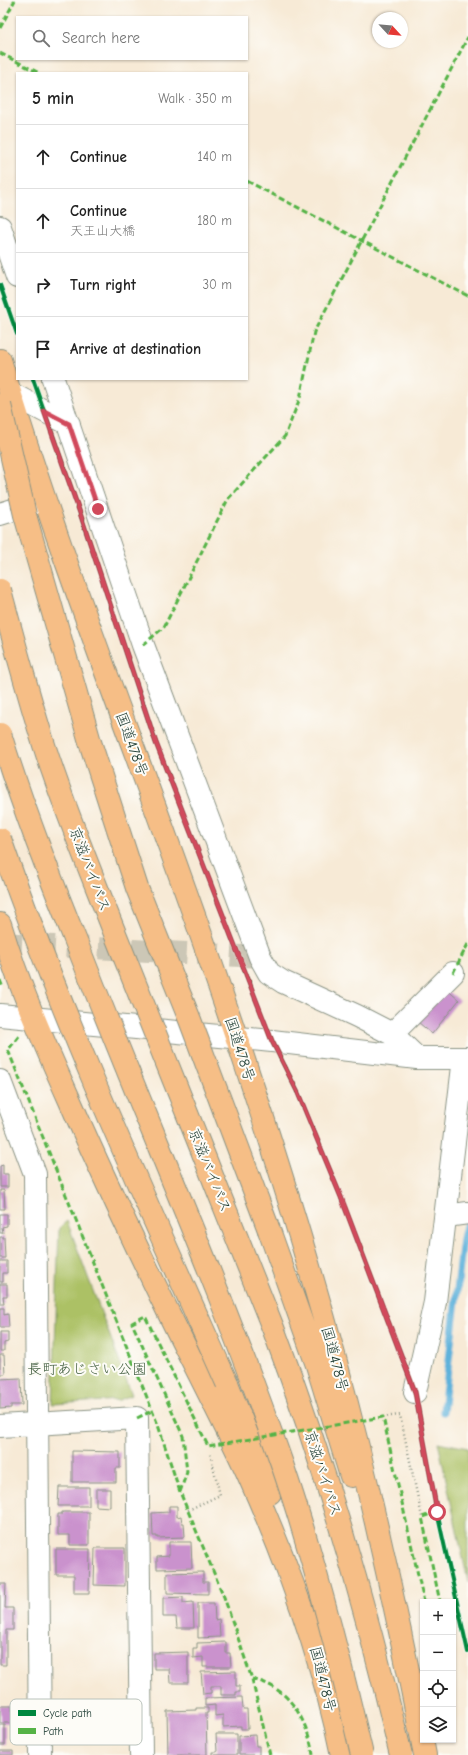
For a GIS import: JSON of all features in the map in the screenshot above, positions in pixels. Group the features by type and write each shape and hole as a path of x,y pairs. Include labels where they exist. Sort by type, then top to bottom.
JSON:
{"highway":[{"name":"国道478号","path":"0,360 5,399 45,500 236,1037 293,1216 343,1389 387,1569 425,1755"},
{"path":"5,399 25,515 90,742 137,888 190,1020 269,1230 317,1366 353,1482 413,1693"},
{"name":"京滋バイパス","path":"0,590 45,747 81,848 233,1225 274,1332 315,1446 348,1548 378,1655 401,1755"},
{"path":"0,734 44,861 93,987 192,1229 281,1461 313,1562 342,1669 362,1755"},
{"path":"0,839 53,978 111,1120 227,1383 262,1468 289,1549 314,1642"},
{"name":"国道478号","path":"0,924 6,945 34,1017 94,1155 142,1258 247,1472 280,1551 314,1642 342,1755"}],"street":[{"path":"0,227 16,274"},
{"path":"53,380 143,645 260,957 269,973 283,982 392,1034 417,1058"},
{"path":"5,399 69,424"},
{"path":"0,514 45,500"},
{"path":"392,1034 453,973"},
{"path":"0,1015 236,1037 417,1058 466,1058 435,1302 415,1392"},
{"path":"0,1081 35,1174 39,1699"},
{"path":"446,1216 468,1213"},
{"path":"0,1426 138,1418 141,1699"},
{"path":"40,1745 40,1755"},
{"path":"141,1745 141,1755"}],"path":[{"path":"384,1417 400,1415 422,1517"},
{"path":"188,1510 220,1495 208,1446"}],"green space":[{"name":"長町あじさい公園","path":"67,1221 132,1395 119,1400 53,1404 59,1228"},
{"path":"438,1442 468,1448 468,1582"}],"building":[{"path":"445,988 459,1000 432,1034 418,1022"},
{"path":"3,1165 3,1174 8,1174 8,1187 0,1187 0,1166"},
{"path":"0,1190 4,1190 5,1209 0,1209"},
{"path":"0,1214 7,1214 7,1226 2,1227 3,1233 0,1233"},
{"path":"0,1237 4,1237 5,1258 0,1258"},
{"path":"0,1261 7,1261 7,1273 3,1273 3,1282 0,1282"},
{"path":"0,1284 7,1284 7,1296 3,1296 4,1304 0,1304"},
{"path":"0,1308 4,1308 4,1315 8,1314 9,1327 0,1327"},
{"path":"0,1332 8,1332 8,1342 4,1343 4,1351 0,1351"},
{"path":"0,1355 4,1355 5,1374 0,1374"},
{"path":"21,1378 22,1405 11,1405 11,1408 0,1409 0,1379"},
{"path":"72,1451 120,1452 120,1468 116,1468 116,1482 72,1482"},
{"path":"59,1487 89,1487 89,1506 58,1506"},
{"path":"96,1489 110,1489 110,1507 96,1506"},
{"path":"169,1506 177,1506 177,1517 181,1516 182,1523 184,1523 185,1537 157,1538 157,1536 153,1536 152,1513 169,1512"},
{"path":"62,1512 89,1512 89,1545 70,1545 70,1535 58,1535 58,1514 62,1514"},
{"path":"169,1542 191,1542 192,1568 157,1569 157,1557 169,1556"},
{"path":"95,1548 125,1548 125,1586 94,1585"},
{"path":"56,1549 90,1549 89,1593 74,1593 74,1575 56,1575"},
{"path":"203,1572 203,1582 208,1582 208,1594 167,1593 167,1573"},
{"path":"0,1584 6,1584 5,1608 13,1608 13,1630 6,1630 6,1665 0,1665"},
{"path":"183,1597 183,1603 193,1602 194,1628 177,1628 176,1617 163,1617 163,1598"},
{"path":"198,1603 214,1603 215,1620 219,1619 220,1637 198,1638"},
{"path":"226,1642 226,1653 230,1653 231,1667 203,1667 203,1657 193,1658 193,1648 197,1648 197,1643"},
{"path":"188,1652 188,1683 170,1683 169,1669 154,1669 154,1653"},
{"path":"236,1671 236,1686 240,1686 240,1692 236,1692 236,1695 221,1695 221,1686 211,1686 211,1693 203,1694 201,1672"},
{"path":"242,1697 243,1709 247,1709 248,1729 241,1729 241,1726 223,1727 223,1715 215,1716 215,1705 205,1706 205,1698"},
{"path":"0,1706 10,1706 10,1723 0,1723"},
{"path":"196,1708 208,1708 208,1713 206,1713 207,1755 168,1755 167,1711 196,1710"},
{"path":"0,1725 5,1725 5,1745 0,1745"},
{"path":"216,1734 237,1734 237,1755 212,1755 212,1752 217,1752"},
{"path":"255,1735 256,1746 259,1746 259,1755 239,1755 239,1736"},
{"path":"0,1751 13,1751 13,1755 0,1755"}],"waterway":[{"path":"443,1412 463,1239 468,1217"}],"tunnel":[{"path":"0,943 260,957"}],"marked path":[{"path":"0,28 15,0"},
{"path":"143,645 164,627 228,499 285,436 300,398 314,332 468,37"},
{"path":"0,53 37,72"},
{"path":"248,182 468,296"},
{"path":"453,973 468,944"},
{"path":"0,980 3,988"},
{"path":"19,1036 8,1050 158,1425 180,1492 224,1597 252,1679 270,1755"},
{"path":"180,1492 187,1472 183,1436 132,1323 145,1316 208,1446 383,1417 423,1599"},
{"path":"137,1418 152,1411"},
{"path":"437,1512 422,1517 439,1599"},
{"path":"252,1679 271,1686 289,1700 305,1726 313,1755"}],"cycle path":[{"path":"0,285 16,331"},
{"path":"33,380 81,516 156,743 272,1041 298,1093 341,1197 415,1392 437,1512 468,1652"}],"route":[{"path":"98,509 69,424 44,411 81,516 156,743 272,1041 298,1093 341,1197 415,1392 437,1512"}]}
